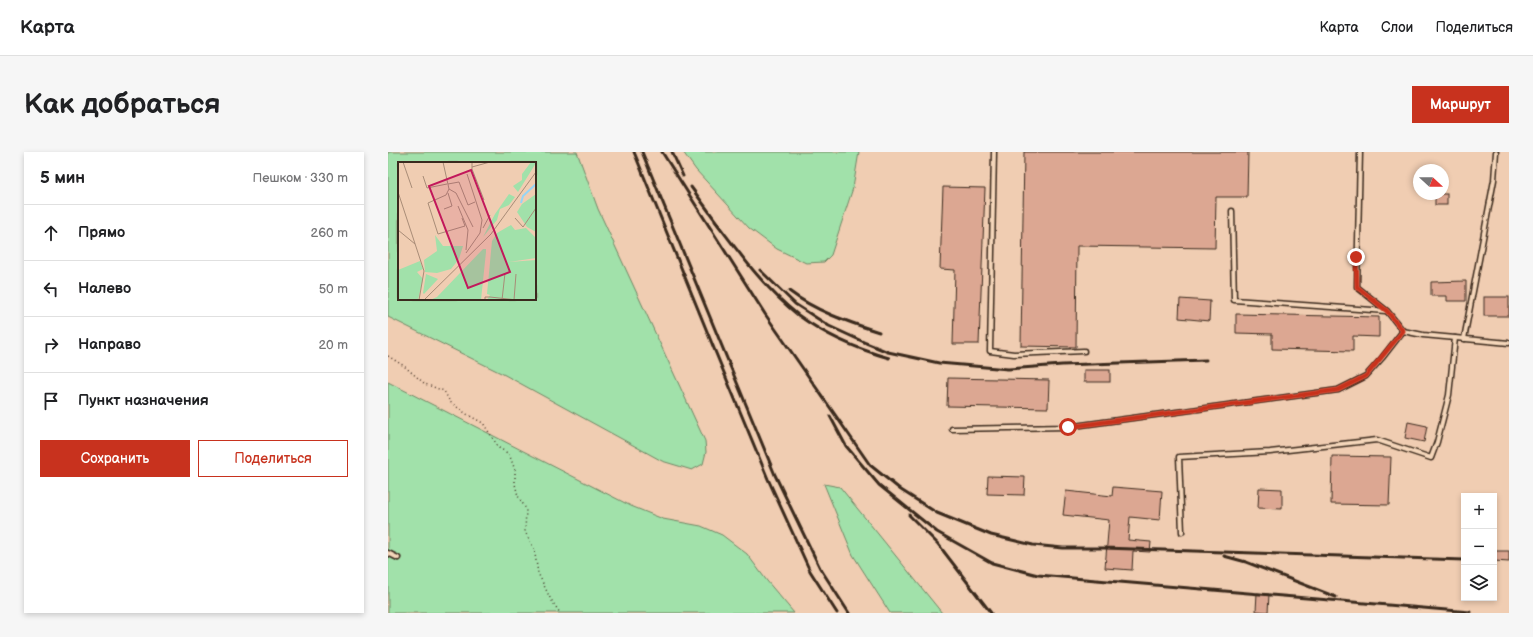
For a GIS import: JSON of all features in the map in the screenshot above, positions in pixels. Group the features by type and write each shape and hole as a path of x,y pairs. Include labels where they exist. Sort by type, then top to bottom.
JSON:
{"lane":[{"path":"994,152 990,351 1014,354 1084,350"},
{"path":"1360,152 1357,287 1387,311 1403,331 1423,335 1509,343"},
{"path":"1464,339 1494,180 1496,152"},
{"path":"1232,211 1234,300 1387,311"},
{"path":"952,429 1068,427 1338,390 1366,376 1403,331"},
{"path":"1182,532 1179,457 1270,452 1377,440 1431,458 1437,442 1449,395 1455,338"},
{"path":"388,553 398,558"}],"path":[{"path":"388,356 404,366 425,384 444,391 450,402 468,415 483,423 499,448 509,454 515,470 515,484 518,496 526,509 525,532 534,548 538,573 550,598 560,613"}],"green space":[{"path":"388,152 577,152 598,209 705,441 706,452 703,464 692,470 662,461 503,374 388,317"},
{"path":"683,152 859,152 853,188 831,255 824,262 806,263 777,249 749,228 696,170"},
{"path":"388,382 631,506 663,519 701,526 722,535 747,554 794,613 388,613"},
{"path":"824,484 840,487 942,613 890,613 853,555"}],"building":[{"path":"1024,152 1248,152 1247,197 1216,197 1215,248 1077,246 1076,347 1021,346"},
{"path":"943,187 985,188 979,344 953,344 955,270 940,269"},
{"path":"1435,200 1447,200 1447,205 1435,205"},
{"path":"1466,281 1466,301 1447,301 1447,296 1431,296 1431,282"},
{"path":"1484,297 1509,297 1509,316 1484,316"},
{"path":"1180,299 1210,301 1209,321 1179,318"},
{"path":"1236,314 1379,317 1379,337 1353,336 1353,351 1272,349 1272,334 1236,333"},
{"path":"1084,370 1110,370 1110,382 1084,382"},
{"path":"948,378 1049,380 1048,408 947,406"},
{"path":"1408,422 1427,426 1424,442 1405,438"},
{"path":"1332,456 1391,457 1389,505 1331,504"},
{"path":"988,476 1025,477 1024,495 987,494"},
{"path":"1113,487 1162,491 1160,520 1130,517 1128,540 1151,542 1150,552 1133,551 1132,570 1105,568 1109,520 1063,515 1066,491 1112,496"},
{"path":"1259,488 1282,489 1282,509 1258,508"},
{"path":"1497,551 1509,551 1509,562 1497,561"},
{"path":"1257,593 1269,594 1268,612 1256,611"}],"railway":[{"path":"634,152 768,479 810,571 837,613"},
{"path":"642,152 775,475 820,568 849,613"},
{"path":"662,152 765,314 870,465 901,490 937,513 991,535 1033,545 1063,548 1461,560"},
{"path":"672,152 683,176"},
{"path":"691,187 718,224"},
{"path":"715,221 764,283 798,315 819,329 842,341 889,358"},
{"path":"760,270 795,304 829,326 888,352 939,363 1008,369 1062,365 1206,360"},
{"path":"789,291 821,310 879,332"},
{"path":"830,416 846,446 879,485 937,532 992,563 1038,575 1470,612"},
{"path":"909,515 938,544 991,613"},
{"path":"1224,556 1246,562 1336,597"}],"route":[{"path":"1068,427 1338,390 1366,376 1403,331 1387,311 1357,287 1356,257"}]}
